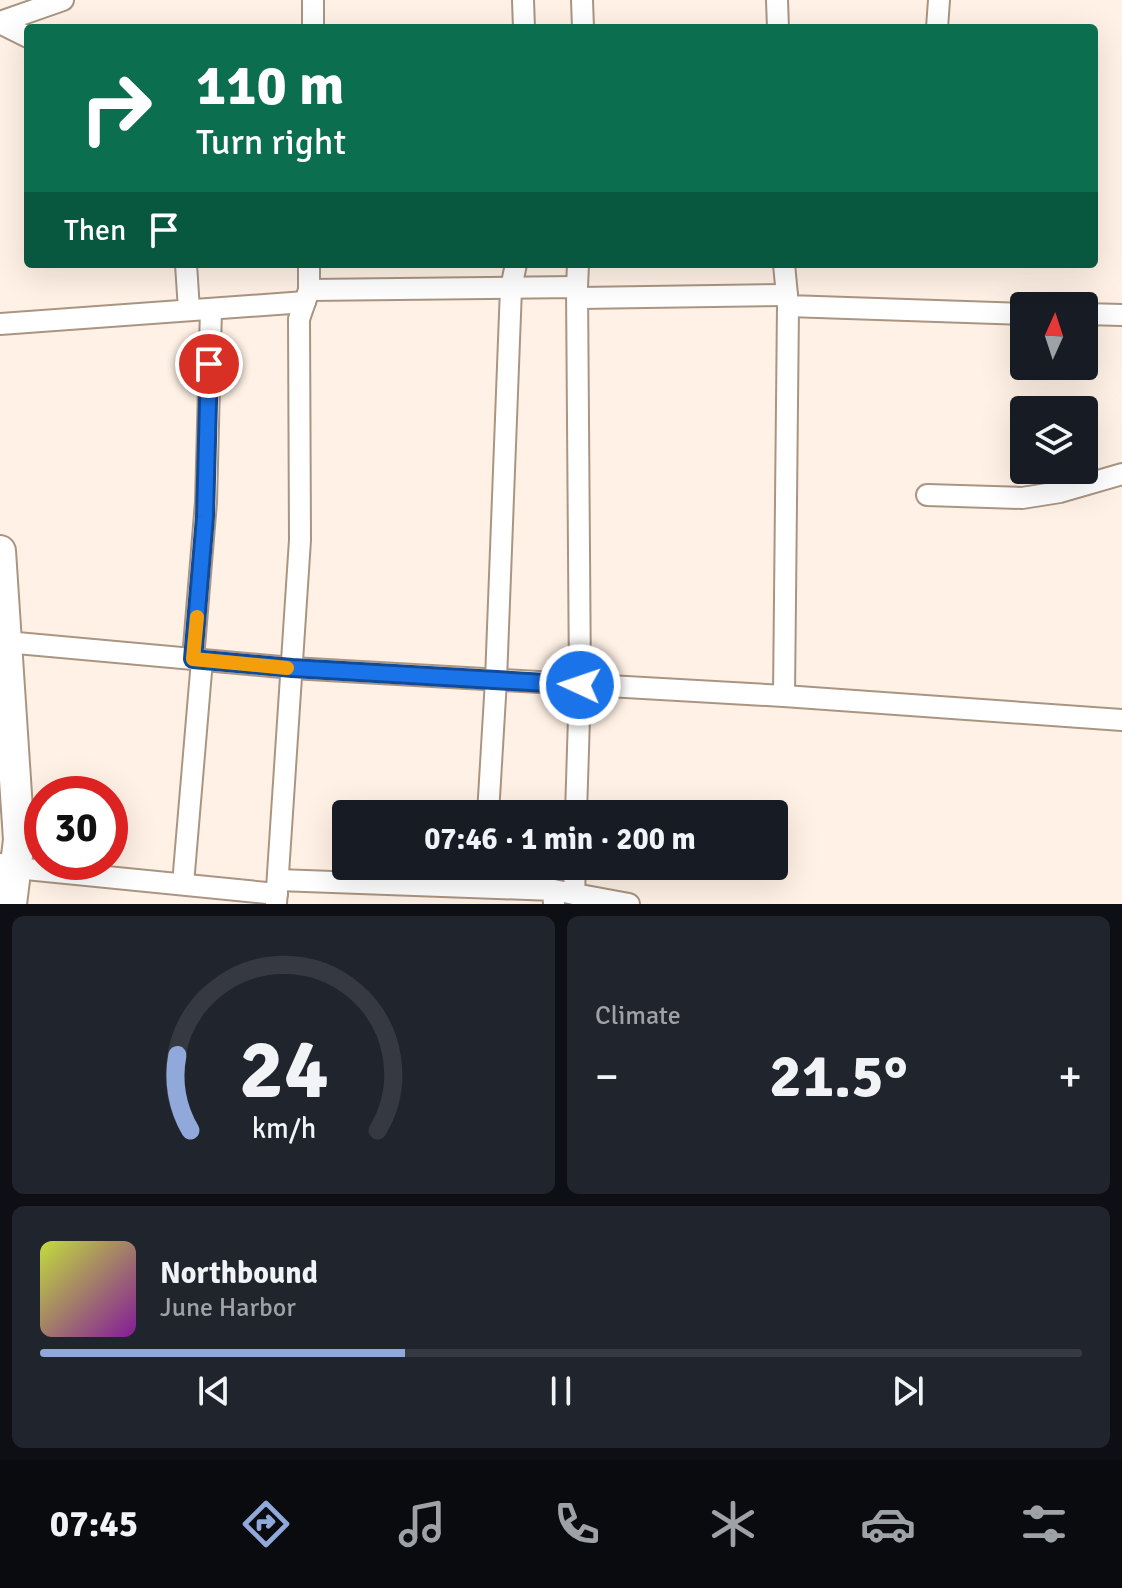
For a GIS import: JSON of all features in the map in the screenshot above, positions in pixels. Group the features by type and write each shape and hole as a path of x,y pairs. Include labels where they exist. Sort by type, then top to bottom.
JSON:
{"street":[{"path":"0,23 63,0"},
{"path":"313,0 313,24"},
{"path":"523,0 524,24"},
{"path":"582,0 583,24"},
{"path":"777,0 778,24"},
{"path":"937,24 939,0"},
{"path":"0,23 24,35"},
{"path":"186,268 189,310"},
{"path":"277,893 300,540 299,319 307,296 309,268"},
{"path":"489,800 511,288 515,268"},
{"path":"576,800 580,685 578,268"},
{"path":"784,268 787,301 784,696"},
{"path":"0,324 211,309 307,296 511,288 1010,313"},
{"path":"183,884 206,502 211,309"},
{"path":"1098,314 1122,315"},
{"path":"927,495 1022,498 1060,492 1122,474"},
{"path":"0,551 19,840 8,866 11,904"},
{"path":"6,642 292,668 784,696 1122,720"},
{"path":"8,866 277,893 484,887 553,897 574,894 629,904"},
{"path":"484,880 484,887"},
{"path":"574,880 574,894"}],"slow traffic":[{"path":"197,617 193,659 287,668"}],"route":[{"path":"209,364 205,517 193,659 580,685"}]}
